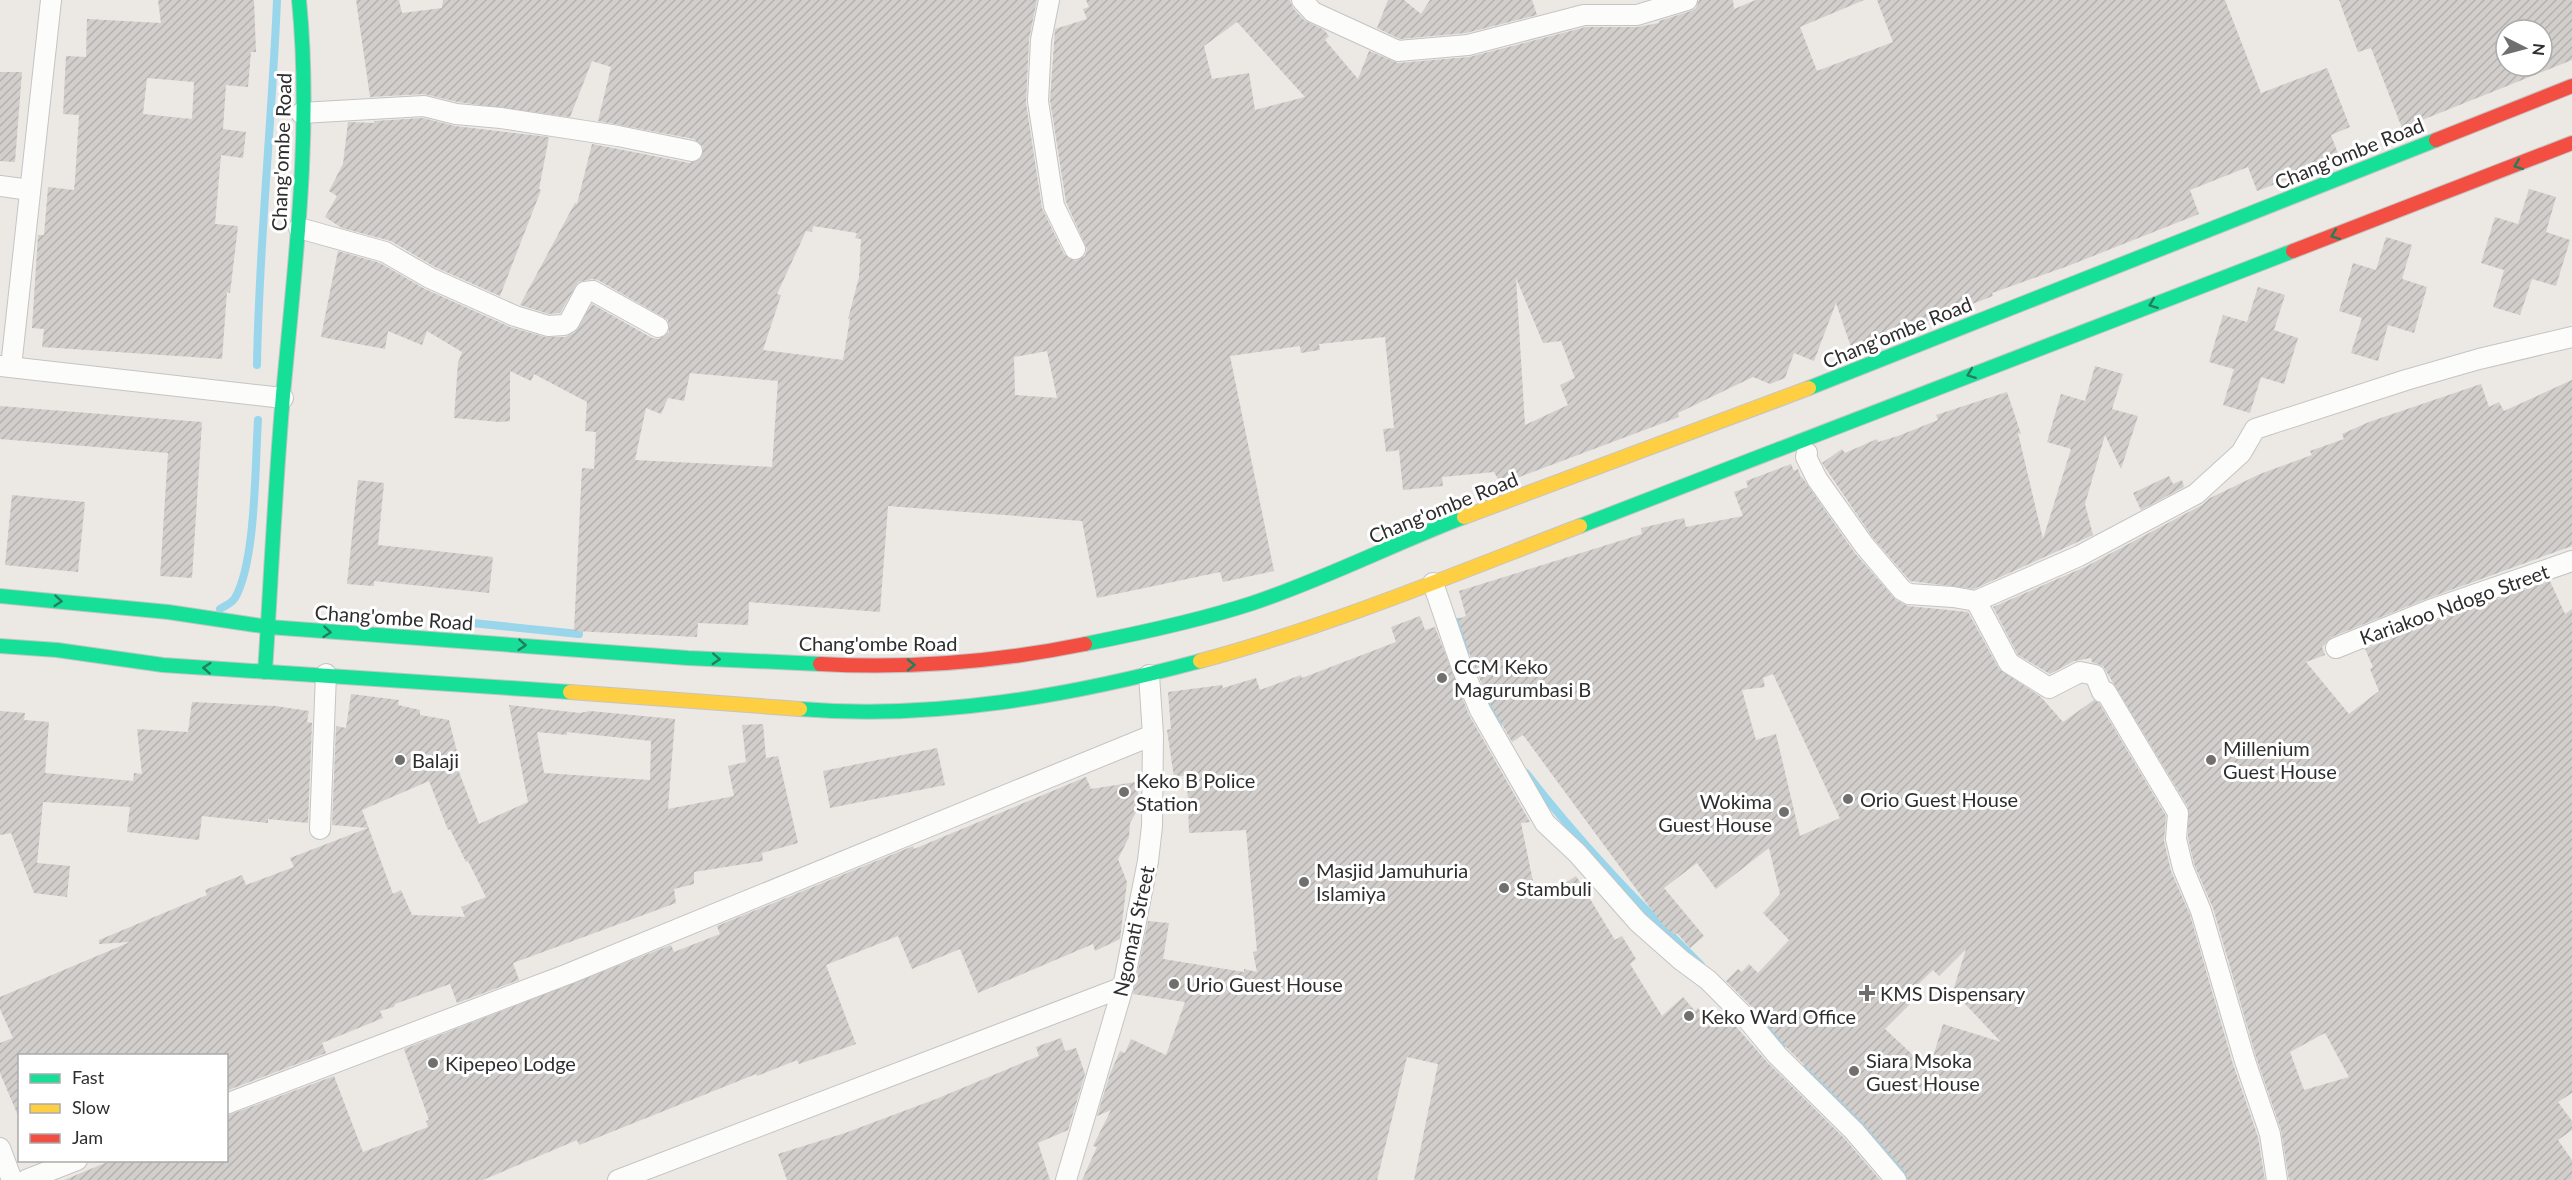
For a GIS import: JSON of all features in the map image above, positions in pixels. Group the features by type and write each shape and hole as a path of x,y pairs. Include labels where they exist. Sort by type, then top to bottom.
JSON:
{"main road":[{"name":"Chang'ombe Road","path":"265,672 283,398 299,228 304,49 299,0"},
{"name":"Chang'ombe Road","path":"0,596 168,612 269,627 688,658 844,665 942,665 1047,651 1135,634 1252,603 1332,573 1427,531 1776,400 2572,86"},
{"path":"0,646 57,650 163,665 326,674 835,712 941,710 1054,694 1149,675 1295,633 1433,583 2572,143"}],"street":[{"path":"51,0 30,190 6,367 283,398"},
{"path":"1049,0 1041,40 1038,101 1054,206 1074,249"},
{"path":"1302,0 1313,12 1398,51 1468,45 1584,15 1637,15 1688,0"},
{"path":"301,113 424,106 456,114 501,118 618,136 692,151"},
{"path":"0,186 30,190"},
{"path":"299,228 385,252 430,278 514,316 548,326 564,325 569,322 585,292 593,291 658,327"},
{"path":"1807,453 1806,457 1817,479 1864,545 1902,590 1909,594 1976,601 2079,556 2196,494 2241,453 2255,429 2406,380 2479,359 2572,337"},
{"name":"Kariakoo Ndogo Street","path":"2336,648 2430,610 2572,561"},
{"path":"1433,583 1461,665 1480,710 1545,823 1577,853 1638,922 1681,960 1708,980 1748,1020 1777,1055 1854,1131 1896,1180"},
{"path":"1976,601 2009,663 2049,688 2080,672 2095,675 2098,687 2102,692 2106,692 2178,813 2176,839 2184,868 2201,911 2270,1134 2277,1180"},
{"path":"320,829 326,674"},
{"name":"Ngomati Street","path":"1066,1180 1123,987 1148,861 1152,826 1153,735 1149,675"},
{"path":"228,1103 568,974 1153,735"},
{"path":"618,1180 1123,987"},
{"path":"0,1148 12,1180"},
{"path":"26,1180 74,1162"}],"building":[{"path":"158,0 254,0 256,52 251,52 248,87 226,85 223,129 246,132 243,158 221,155 215,224 238,226 230,293 227,292 222,359 42,347 44,329 32,328 38,235 44,235 48,187 74,190 75,180 79,115 63,114 66,56 86,57 87,19 161,23","holes":["147,78 194,82 192,119 143,114"]},
{"path":"356,0 399,0 402,13 442,8 443,0 1037,0 1029,39 1026,103 1042,208 1064,254 1075,261 1085,256 1087,249 1066,202 1050,100 1055,29 1087,19 1083,9 1089,7 1086,0 1290,0 1293,8 1304,20 1324,30 1329,36 1325,40 1358,79 1369,51 1398,63 1469,57 1586,27 1637,27 1659,23 1659,21 1691,11 1696,8 1699,0 1733,0 1734,9 1756,0 1864,0 1800,27 1817,71 1893,42 1877,0 2225,0 2261,93 2327,68 2350,127 2331,135 2340,159 2257,191 2248,167 2190,190 2199,214 2068,266 1992,293 1993,296 1852,350 1836,303 1814,361 1794,353 1785,378 1770,384 1753,377 1678,413 1679,417 1501,484 1494,472 1442,477 1443,486 1403,490 1399,450 1386,452 1383,429 1394,428 1385,337 1319,344 1320,350 1301,353 1300,346 1230,356 1274,571 1223,582 1220,572 1097,598 1082,521 888,506 880,612 749,602 748,625 698,623 697,637 574,631 582,468 594,469 596,432 585,431 587,402 534,374 531,381 510,371 510,421 454,418 458,363 462,352 427,331 422,345 388,331 385,349 321,337 338,251 380,263 425,289 510,327 545,337 565,337 575,332 592,304 652,338 659,339 669,332 668,320 598,280 578,282 560,313 549,314 520,305 575,203 577,204 592,144 690,163 701,158 703,147 694,139 598,121 611,67 592,61 570,117 458,102 424,94 370,97","holes":["1237,22 1305,97 1255,110 1249,73 1212,79 1204,46","813,226 857,233 855,238 861,239 859,277 848,319 850,319 843,360 763,350 781,295 777,294 806,231 812,232","1516,278 1543,343 1561,341 1575,378 1560,385 1568,405 1525,425","1047,351 1057,398 1015,395 1014,357","690,373 778,381 772,467 635,460 646,408 661,414 668,398 684,401"]},
{"path":"1388,0 1404,0 1421,14 1430,0 1532,0 1537,15 1466,33 1400,39 1377,28"},
{"path":"2339,0 2572,0 2572,60 2554,67 2554,18 2494,18 2494,78 2527,78 2402,128 2371,48 2358,52"},
{"path":"0,72 22,72 15,162 0,161"},
{"path":"423,118 455,126 549,137 539,189 541,190 500,296 435,267 391,241 342,228 325,217 337,196 329,191 343,164 348,122 374,123 374,121"},
{"path":"2529,189 2556,197 2546,232 2570,240 2556,286 2532,279 2520,315 2493,307 2504,270 2481,263 2495,217 2518,224"},
{"path":"2386,237 2412,245 2402,279 2427,287 2414,333 2388,325 2378,361 2351,353 2362,318 2339,311 2353,263 2376,270"},
{"path":"2258,287 2285,295 2274,330 2298,338 2284,384 2261,377 2250,413 2223,405 2234,369 2209,362 2223,315 2247,322"},
{"path":"2095,366 2123,374 2112,409 2138,416 2121,469 2105,435 2085,504 2093,535 1974,589 1910,581 1873,538 1822,463 1842,449 1845,453 1877,439 1878,442 1898,436 1938,420 1936,415 2007,392 2021,434 2018,433 2043,539 2071,449 2047,442 2061,394 2085,401"},
{"path":"2572,380 2572,546 2426,599 2332,637 2322,647 2325,655 2306,662 2349,714 2379,691 2370,669 2373,667 2365,649 2434,621 2550,581 2565,614 2572,609 2572,1093 2558,1102 2572,1121 2572,1130 2558,1140 2572,1160 2572,1180 2289,1180 2281,1130 2256,1057 2213,908 2194,864 2188,838 2188,807 2103,666 2092,662 2091,658 2074,661 2050,674 2018,655 1993,607 2085,567 2202,505 2210,498 2260,474 2312,455 2310,451 2344,439 2342,434 2369,422 2481,384 2489,407 2499,402 2504,411","holes":["2325,1033 2349,1077 2304,1090 2290,1052"]},
{"path":"0,406 202,422 192,578 160,576 168,453 0,439"},
{"path":"1791,464 1794,471 1798,469 1801,478 1854,552 1896,600 1908,606 1968,612 1999,669 2041,697 2063,722 2094,700 2099,703 2166,816 2164,841 2171,871 2190,915 2233,1064 2258,1137 2265,1180 1908,1180 1905,1172 1863,1123 1786,1047 1757,1012 1726,981 1738,969 1742,972 1749,964 1758,973 1789,940 1763,913 1780,894 1769,848 1716,889 1697,863 1664,888 1704,936 1690,948 1677,933 1674,935 1662,924 1523,735 1512,742 1491,705 1472,661 1458,619 1466,616 1459,591 1642,534 1641,528 1684,518 1686,527 1743,516 1734,492 1748,487 1746,481","holes":["1773,674 1840,818 1800,836 1776,734 1756,740 1742,690 1765,687 1763,678","1966,949 1953,991 2001,1042 1943,1024 1929,1070 1885,1029 1910,1004 1904,998 1933,970 1939,976"]},
{"path":"2169,476 2173,484 2182,480 2184,487 2141,510 2133,493"},
{"path":"358,480 384,483 378,545 493,557 489,593 374,581 374,586 347,584"},
{"path":"12,495 85,502 78,572 5,565"},
{"path":"1420,616 1425,630 1435,627 1469,715 1530,822 1521,823 1537,901 1576,876 1615,940 1622,936 1636,959 1630,964 1662,1016 1683,997 1695,1011 1698,1008 1711,1025 1725,1014 1768,1063 1845,1139 1880,1180 1414,1180 1438,1064 1407,1057 1377,1180 1082,1180 1097,1147 1093,1146 1111,1110 1097,1116 1120,1051 1125,1053 1131,1039 1166,1055 1185,1002 1133,994 1148,921 1169,923 1163,959 1257,972 1253,952 1257,951 1246,830 1189,833 1187,775 1174,777 1167,730 1171,729 1168,692 1222,685 1223,688 1256,678 1260,690 1301,675 1302,678 1396,642 1391,627"},
{"path":"351,694 399,700 398,705 420,710 420,715 449,720 457,752 459,772 479,824 528,802 509,705 580,713 590,711 675,719 668,809 734,796 728,766 746,762 742,725 763,724 766,758 778,756 798,843 762,853 763,861 694,872 694,884 674,889 676,903 513,963 519,980 457,1003 450,984 395,1004 394,1007 380,1011 383,1018 322,1043 326,1053 228,1090 228,1054 18,1054 18,1116 0,1073 0,1043 13,1038 0,1009 0,997 130,942 99,944 99,940 207,895 205,890 242,875 246,885 294,867 290,858 368,828 332,825 336,726 346,728","holes":["537,732 567,735 567,732 651,741 650,780 544,773","429,781 448,830 450,829 486,897 461,907 465,917 412,915 401,890 393,894 362,810"]},
{"path":"192,702 275,706 309,711 307,722 312,723 308,823 268,819 268,823 202,816 199,840 127,832 130,807 43,802 37,863 70,866 67,897 34,893 11,833 0,835 0,711 25,713 24,720 49,722 45,773 133,781 134,773 142,774 137,729 188,732"},
{"path":"937,748 945,785 830,808 823,771"},
{"path":"1086,777 1091,789 1136,782 1140,805 1130,823 1129,837 1118,859 1127,882 1120,939 1095,951 1093,944 978,993 960,949 912,969 898,936 826,965 856,1044 799,1064 797,1060 757,1076 756,1074 579,1145 577,1140 483,1180 64,1180 108,1162 228,1162 228,1115 334,1076 363,1152 428,1127 426,1121 429,1120 404,1049 671,945 674,952 720,934 717,926 913,846 914,849"},
{"path":"1061,1038 1065,1051 1076,1048 1085,1074 1068,1130 1038,1143 1050,1180 787,1180 778,1154 845,1133 936,1099 1039,1056 1036,1047"}],"waterway":[{"path":"257,365 260,274 277,0"},
{"path":"220,609 235,598 247,561 251,538 258,420"},
{"path":"434,619 579,634"},
{"path":"1458,622 1471,650"},
{"path":"1487,692 1498,723"},
{"path":"1526,773 1610,872 1701,965"},
{"path":"1762,1023 1784,1043"},
{"path":"1807,1067 1869,1132 1881,1149 1914,1180"}],"traffic: fast":[{"path":"265,672 280,430 297,247 303,148 303,49 299,0"},
{"path":"1809,388 2436,140"},
{"path":"1580,526 2293,251"},
{"path":"1085,644 1169,626 1253,603 1464,517"},
{"path":"0,596 168,612 269,627 688,658 820,664"},
{"path":"0,646 57,650 163,665 570,692"},
{"path":"800,709 850,712 901,711 1002,702 1102,685 1200,661"}],"traffic: slow":[{"path":"1464,517 1809,388"},
{"path":"1200,661 1344,616 1580,526"},
{"path":"570,692 800,709"}],"traffic: jam":[{"path":"2436,140 2572,86"},
{"path":"2293,251 2572,143"},
{"path":"820,664 887,666 953,663 1085,644"}],"place":[{"name":"CCM Keko Magurumbasi B","path":"1442,678"},
{"name":"Balaji","path":"400,760"},
{"name":"Millenium Guest House","path":"2211,760"},
{"name":"Keko B Police Station","path":"1124,792"},
{"name":"Orio Guest House","path":"1848,799"},
{"name":"Wokima Guest House","path":"1784,812"},
{"name":"Masjid Jamuhuria Islamiya","path":"1304,882"},
{"name":"Stambuli","path":"1504,888"},
{"name":"Urio Guest House","path":"1174,984"},
{"name":"KMS Dispensary","path":"1867,993"},
{"name":"Keko Ward Office","path":"1689,1016"},
{"name":"Kipepeo Lodge","path":"433,1063"},
{"name":"Siara Msoka Guest House","path":"1854,1071"}]}
